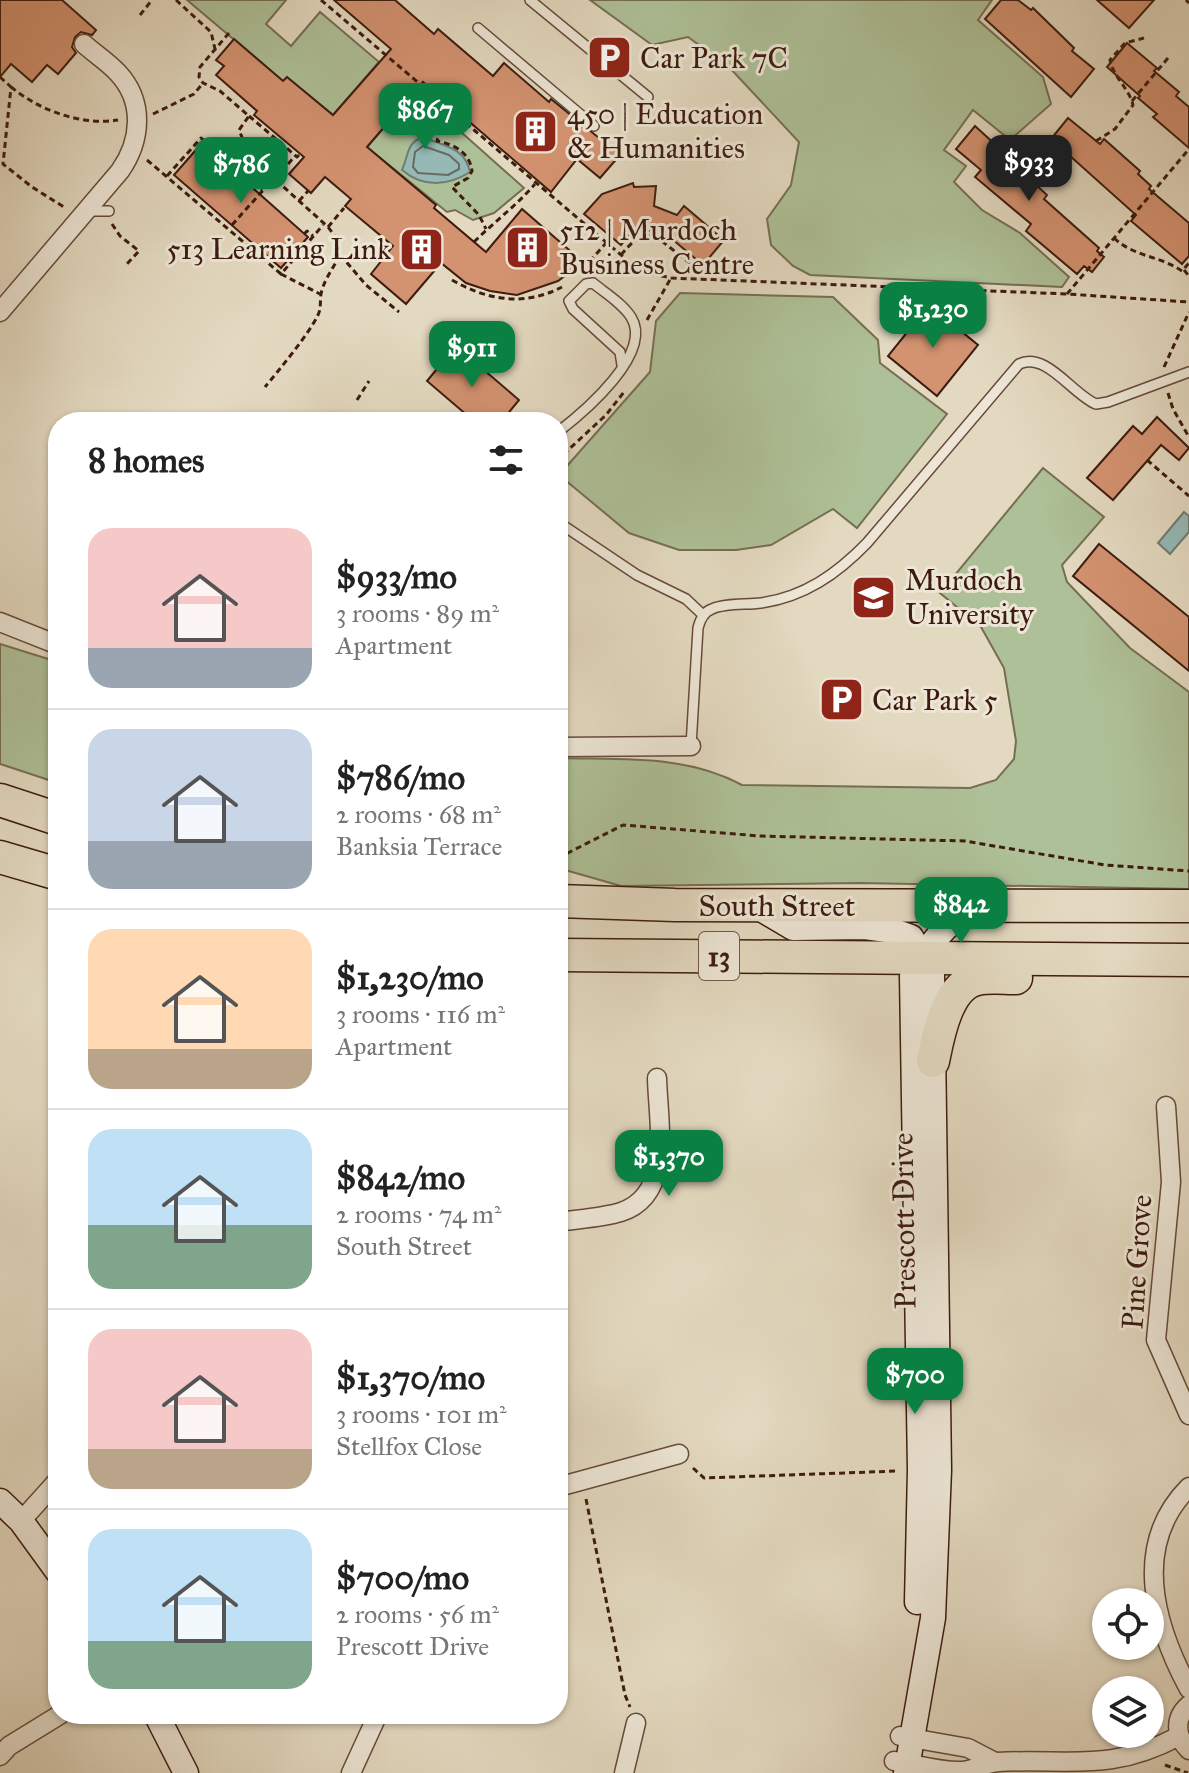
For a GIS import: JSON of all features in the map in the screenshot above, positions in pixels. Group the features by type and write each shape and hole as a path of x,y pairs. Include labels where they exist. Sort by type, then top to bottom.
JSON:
{"highway":[{"path":"0,800 48,816"},
{"path":"0,857 48,871"},
{"name":"South Street","path":"568,901 756,906 1189,906"},
{"name":"South Street","path":"568,955 1189,960"},
{"path":"933,1061 939,1027 951,1002 958,990 974,979 1095,976 1123,960"}],"street":[{"path":"0,312 129,158 137,135 150,117 118,73 84,44"},
{"path":"2,625 48,641"},
{"path":"568,747 691,746"},
{"path":"756,906 793,928 865,927 894,931 911,937 923,956"},
{"name":"Prescott Drive","path":"907,1737 917,1614 920,1470 912,976 948,922 974,906"},
{"name":"Prescott Drive","path":"900,1768 933,1618 939,1470 932,974 923,956"},
{"path":"881,957 898,972 912,992"},
{"path":"568,1221 620,1213 641,1203 657,1177 657,1078"},
{"name":"Pine Grove","path":"1166,1106 1171,1182 1156,1340 1189,1415"},
{"path":"568,1484 679,1454"},
{"path":"1189,1487 1165,1523 1155,1555 1152,1580 1158,1616 1172,1657 1189,1689"},
{"path":"21,1521 48,1491"},
{"path":"0,1501 21,1521 48,1558"},
{"path":"900,1768 963,1771 995,1762 1111,1762 1184,1743 1177,1724 1183,1710 1189,1705"},
{"path":"0,1756 9,1746 48,1722"},
{"path":"624,1773 636,1723"},
{"path":"161,1724 186,1773"},
{"path":"351,1773 374,1724"},
{"path":"907,1737 968,1748 995,1762"}],"lane":[{"path":"530,0 648,97"},
{"path":"478,28 594,126"},
{"path":"81,217 109,211"},
{"path":"568,424 590,406 609,384 630,355 636,344 631,317 593,283 586,284 569,301 573,309 620,352 622,365"},
{"path":"691,746 697,634 703,615 715,608 763,603 792,596 819,583 843,566 867,543 1024,361 1046,366 1096,404 1189,372"},
{"path":"568,529 637,575 686,599 703,615"}],"path":[{"path":"140,15 152,0"},
{"path":"176,0 211,32 215,49"},
{"path":"321,0 640,271 671,278 1067,294 1186,302 1189,296"},
{"path":"229,33 200,67 199,77 297,155 232,225"},
{"path":"1096,141 1125,118 1133,105 1130,92 1111,67 1110,60 1125,43 1144,38"},
{"path":"1132,101 1168,58"},
{"path":"0,77 30,102 51,111 105,122 150,117 194,94 203,83"},
{"path":"11,87 1,164 81,217"},
{"path":"455,114 437,141 457,147 471,162 472,171 468,178 452,187 479,215 486,229"},
{"path":"249,116 239,130 249,154 326,225 337,243 339,257 321,295 318,316 265,387"},
{"path":"167,176 201,138 262,190"},
{"path":"1067,294 1189,149"},
{"path":"140,165 144,157"},
{"path":"152,163 281,274 321,295"},
{"path":"474,242 536,183"},
{"path":"299,201 308,191"},
{"path":"281,274 313,236 344,208"},
{"path":"109,211 112,224 120,236 139,251 125,266"},
{"path":"304,234 307,231 313,236"},
{"path":"621,255 635,239 654,235 709,278"},
{"path":"1114,238 1136,254 1184,270 1189,276"},
{"path":"575,276 606,243"},
{"path":"339,257 399,312"},
{"path":"1184,270 1189,263"},
{"path":"452,280 473,292 508,300 544,294 567,282"},
{"path":"1189,312 1162,373 1173,409 1189,437"},
{"path":"357,400 369,381"},
{"path":"1147,460 1188,493"},
{"path":"568,853 623,825 760,836 965,841 1105,865 1189,871"},
{"path":"679,1454 704,1478 920,1470"},
{"path":"582,1480 625,1695 636,1723"},
{"path":"1152,1768 1166,1765 1188,1773"}],"green space":[{"path":"187,0 286,0 266,24 291,46 320,12 379,62 333,115 287,77 283,81"},
{"path":"590,0 992,0 978,20 1043,77 1051,104 1010,140 973,110 944,150 966,166 954,182 982,210 1020,233 1069,277 1062,287 810,275 793,266 771,245 767,219 791,185 799,142 729,67 688,37 652,45"},
{"path":"415,91 524,188 494,213 473,220 455,210 447,212 367,147"},
{"path":"680,293 833,297 878,340 880,363 947,414 857,528 833,509 771,545 736,550 679,550 629,533 568,482 568,465 650,372 656,321"},
{"path":"1043,468 1104,517 1062,565 1067,582 1130,648 1189,692 1189,889 860,883 621,886 568,871 568,758 675,763 720,775 742,785 970,788 996,780 1014,759 1016,741 1004,668 981,627 940,593"},
{"path":"0,644 48,659 48,780 0,764"}],"water":[{"path":"423,137 458,152 470,172 436,183 410,176 402,170 411,146"},
{"path":"1184,512 1189,516 1189,532 1170,554 1158,543"}],"building":[{"path":"0,0 62,0 96,30 92,35 81,32 75,37 72,47 76,53 58,74 47,65 32,82 11,64 0,77"},
{"name":"450 | Education & Humanities","path":"334,0 395,0 434,34 438,29 493,76 504,63 549,102 551,99 620,155 600,178 577,159 551,192 423,82 367,147 486,252 522,209 583,262 558,281 517,295 466,283 441,263 406,304 371,274 393,246 345,206 351,199 325,177 311,193 289,174 304,157 254,115 257,111 216,75 224,66 216,60 234,39 283,81 287,77 333,115 391,49"},
{"path":"1001,0 1018,0 1031,10 1033,8 1074,48 1072,51 1094,69 1071,97 985,19"},
{"path":"1097,0 1154,0 1129,28"},
{"path":"1127,43 1157,68 1154,71 1179,92 1176,96 1189,107 1189,148 1153,117 1157,114 1107,67"},
{"path":"1068,118 1100,144 1104,139 1140,171 1138,174 1151,186 1149,189 1189,223 1189,256 1182,264 1131,221 1136,215 1051,139"},
{"path":"975,126 1036,182 1047,195 1044,199 1099,248 1097,251 1104,257 1092,272 1084,266 1077,274 1026,231 1031,224 975,177 981,170 956,149"},
{"path":"202,143 308,237 281,268 174,175"},
{"path":"633,183 634,187 656,186 654,206 677,215 684,206 724,240 703,265 666,234 664,236 652,230 629,235 621,245 584,214 602,194"},
{"path":"929,305 978,345 937,396 888,356"},
{"path":"456,346 519,400 509,412 463,412 427,381"},
{"path":"1157,417 1189,448 1179,460 1161,445 1113,500 1087,478 1133,426 1142,434"},
{"path":"1099,544 1189,617 1189,671 1073,576"}],"place":[{"name":"Car Park 7C","path":"609,58"},
{"name":"450 | Education & Humanities","path":"536,131"},
{"name":"512 | Murdoch Business Centre","path":"528,247"},
{"name":"513 Learning Link","path":"422,249"},
{"name":"Murdoch University","path":"874,597"},
{"name":"Car Park 5","path":"841,700"}]}
